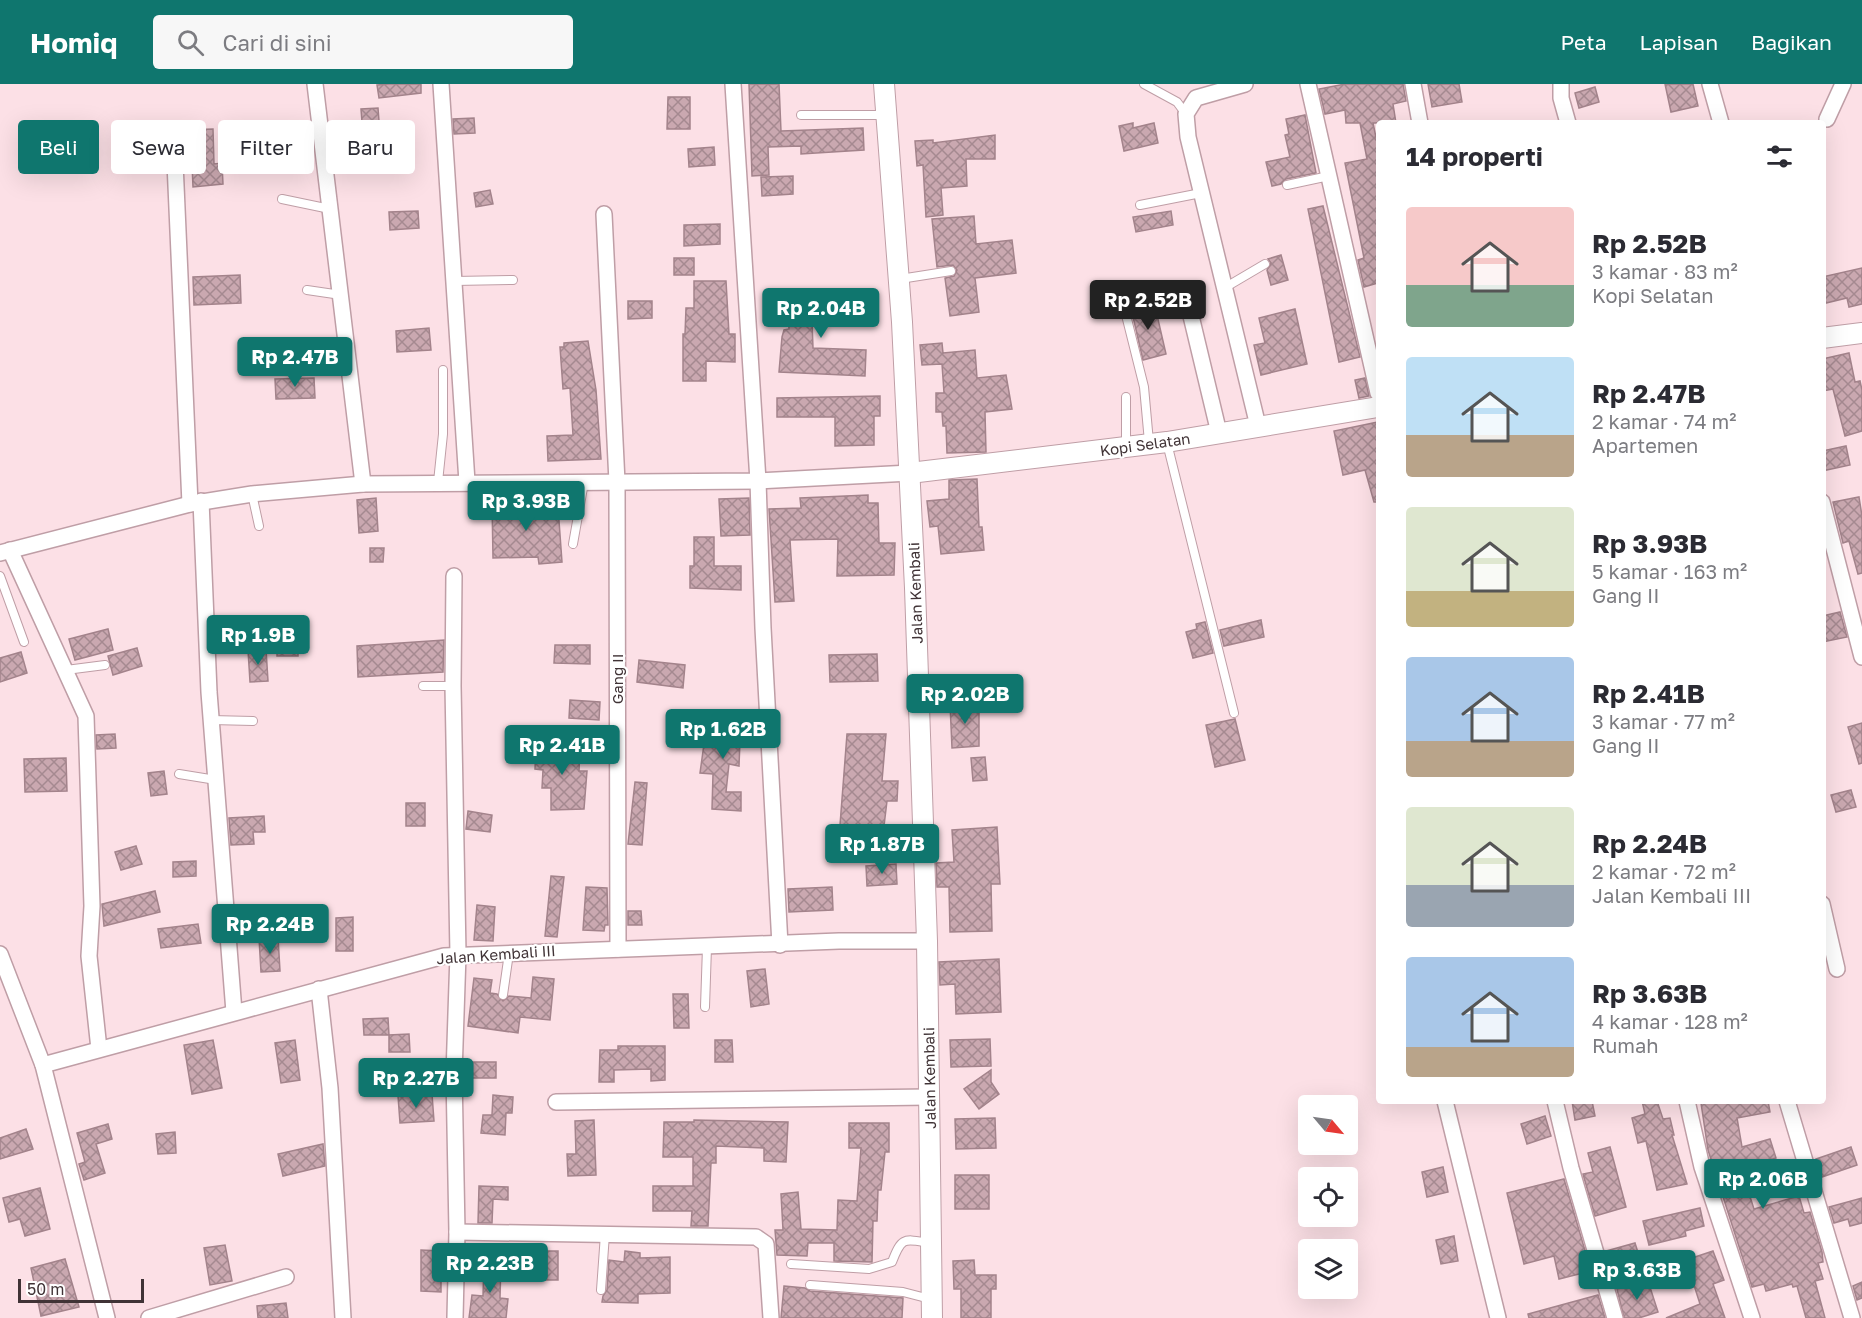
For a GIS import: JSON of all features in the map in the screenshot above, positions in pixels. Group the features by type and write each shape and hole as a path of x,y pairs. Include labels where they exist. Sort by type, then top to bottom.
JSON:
{"street":[{"path":"315,84 363,484"},
{"path":"441,84 467,482"},
{"path":"733,84 758,481 763,628 780,945"},
{"name":"Jalan Kembali","path":"885,84 900,279 910,473 927,941 932,1309"},
{"path":"1245,84 1196,98 1186,114 1188,137 1258,426"},
{"path":"1308,84 1376,384"},
{"path":"1413,84 1419,120"},
{"path":"1561,84 1561,98 1567,120"},
{"path":"1710,84 1719,120"},
{"path":"1827,119 1843,84"},
{"path":"176,174 195,502 234,1012"},
{"name":"Gang II","path":"604,214 617,482 618,948"},
{"path":"1191,316 1219,433"},
{"path":"1826,338 1862,333"},
{"name":"Kopi Selatan","path":"910,473 1158,443 1376,407"},
{"path":"99,1049 89,956 92,906 86,724 82,707 66,670 5,551 195,502 252,494 363,484 758,481 910,473"},
{"path":"1826,518 1862,657"},
{"path":"454,576 453,686 458,954 454,1074 457,1232 455,1318"},
{"path":"1826,921 1837,969"},
{"name":"Jalan Kembali III","path":"43,1065 393,968 458,954 927,941"},
{"path":"0,954 43,1065 107,1318"},
{"path":"319,989 330,1088 343,1318"},
{"path":"556,1102 929,1097"},
{"path":"1446,1104 1498,1318"},
{"path":"1556,1104 1571,1168 1615,1318"},
{"path":"1688,1104 1702,1167 1752,1318"},
{"path":"1788,1104 1852,1318"},
{"path":"457,1232 744,1236 761,1239 766,1244 771,1318"},
{"path":"149,1318 286,1277"}],"lane":[{"path":"1144,84 1177,102 1186,114"},
{"path":"801,115 887,115"},
{"path":"1287,185 1329,176"},
{"path":"1140,205 1201,193"},
{"path":"282,199 331,209"},
{"path":"1226,287 1265,264"},
{"path":"900,279 951,271"},
{"path":"454,281 513,280"},
{"path":"307,290 342,295"},
{"path":"1120,291 1158,443 1234,713"},
{"path":"438,482 443,434 443,370"},
{"path":"1126,397 1126,447"},
{"path":"573,544 584,482"},
{"path":"252,494 259,526"},
{"path":"0,576 24,642"},
{"path":"66,670 105,665"},
{"path":"423,686 453,686"},
{"path":"211,720 253,721"},
{"path":"179,774 216,780"},
{"path":"705,1007 707,947"},
{"path":"503,995 509,952"},
{"path":"601,1290 605,1234"},
{"path":"791,1264 868,1269 892,1262 900,1242 906,1239 930,1243"},
{"path":"810,1285 903,1292 932,1309"}],"building":[{"path":"421,84 421,93 379,98 377,85"},
{"path":"749,84 779,84 781,131 863,128 864,150 801,154 801,146 768,147 769,175 752,176"},
{"path":"1345,84 1403,84 1406,101 1393,104 1396,120 1376,120 1376,123 1373,123 1376,137 1376,284 1364,287 1358,260 1364,258 1345,163 1367,159 1360,123 1346,123 1345,110 1325,114 1319,89"},
{"path":"1428,84 1459,84 1462,102 1432,107"},
{"path":"1665,84 1693,84 1698,106 1671,112"},
{"path":"1595,87 1599,102 1579,108 1575,93"},
{"path":"668,97 690,97 690,129 667,129"},
{"path":"378,108 379,120 362,120 361,109"},
{"path":"1305,115 1316,173 1286,179 1281,184 1272,186 1266,162 1290,157 1285,135 1289,134 1286,119"},
{"path":"474,118 475,133 454,134 453,119"},
{"path":"1133,123 1133,128 1154,123 1158,143 1124,151 1119,126"},
{"path":"206,129 213,129 214,164 218,164 218,174 223,174 223,184 193,187 192,174 206,174"},
{"path":"995,135 995,159 966,159 967,186 941,188 943,215 926,217 923,165 917,166 915,141 933,140 933,143"},
{"path":"714,147 715,165 689,167 688,149"},
{"path":"793,176 793,194 762,196 761,177"},
{"path":"490,190 493,204 476,207 474,193"},
{"path":"1323,206 1360,357 1339,362 1308,209"},
{"path":"418,211 419,228 390,230 389,212"},
{"path":"1171,211 1173,225 1136,232 1133,217"},
{"path":"974,216 976,244 1012,240 1016,273 975,278 979,312 950,316 945,278 954,276 957,270 953,265 937,267 932,219"},
{"path":"720,224 720,244 684,246 684,225"},
{"path":"1281,255 1288,280 1271,285 1267,270 1271,263 1268,259"},
{"path":"674,258 694,258 694,275 674,275"},
{"path":"1862,268 1862,304 1849,307 1847,298 1826,303 1826,276"},
{"path":"240,275 241,303 194,305 193,277"},
{"path":"694,281 726,281 729,334 735,334 735,362 706,361 706,381 683,381 683,334 685,334 686,308 694,308"},
{"path":"867,300 867,321 812,320 813,348 866,350 865,376 779,372 782,337 784,330 789,329 787,301"},
{"path":"628,301 652,301 652,318 628,319"},
{"path":"1154,302 1166,354 1143,360 1131,308"},
{"path":"1295,309 1307,364 1261,375 1254,345 1265,343 1259,318"},
{"path":"429,328 431,350 397,352 396,331"},
{"path":"588,341 596,390 601,459 548,461 547,436 573,435 570,388 563,389 560,347 564,347 564,343"},
{"path":"942,343 943,353 975,350 977,378 1006,375 1012,409 985,412 986,452 947,453 946,426 943,426 942,412 936,412 936,393 944,393 942,364 922,365 920,345"},
{"path":"1849,353 1855,382 1860,381 1862,390 1862,431 1845,436 1833,389 1826,390 1826,358"},
{"path":"314,378 315,398 276,399 275,379"},
{"path":"1365,378 1369,396 1359,398 1355,380"},
{"path":"880,396 880,416 874,416 874,445 835,446 835,417 777,417 777,398"},
{"path":"1376,422 1376,502 1374,502 1365,470 1343,475 1334,431"},
{"path":"1846,446 1850,465 1826,470 1826,450"},
{"path":"977,479 979,527 982,527 984,550 941,554 938,526 930,527 927,501 949,499 949,480"},
{"path":"868,495 868,503 878,503 879,543 895,543 894,575 837,576 838,539 790,540 794,601 775,602 769,509 801,508 800,498"},
{"path":"1859,497 1862,516 1862,573 1858,574 1849,541 1843,543 1833,502"},
{"path":"376,498 378,531 359,533 357,500"},
{"path":"749,498 750,535 721,536 719,499"},
{"path":"531,502 531,510 558,507 562,562 539,564 538,557 493,558 492,503"},
{"path":"694,537 714,537 714,566 741,566 741,590 690,588 690,566 694,566"},
{"path":"370,548 384,548 383,562 370,562"},
{"path":"1840,612 1847,637 1826,641 1826,615"},
{"path":"1261,620 1264,637 1224,646 1220,630"},
{"path":"1205,622 1213,653 1193,658 1186,632 1197,629 1196,624"},
{"path":"108,629 113,650 75,660 69,639"},
{"path":"277,640 298,640 298,656 277,656"},
{"path":"444,640 443,672 358,677 357,646"},
{"path":"555,645 590,645 590,664 554,663"},
{"path":"137,648 142,666 113,675 108,656"},
{"path":"266,649 268,681 250,682 248,650"},
{"path":"21,652 27,673 0,682 0,658"},
{"path":"877,654 878,681 830,682 829,655"},
{"path":"639,660 685,665 683,688 637,682"},
{"path":"570,700 600,702 599,720 569,718"},
{"path":"950,704 979,704 979,746 952,748"},
{"path":"711,715 741,716 739,766 729,764 726,792 741,792 741,811 712,809 713,774 700,773 704,744 710,744"},
{"path":"1235,719 1245,760 1215,767 1206,725"},
{"path":"1862,723 1862,763 1859,764 1848,727"},
{"path":"115,734 116,748 97,749 96,735"},
{"path":"847,734 886,734 882,781 898,781 897,801 887,801 884,826 896,827 894,843 861,840 862,832 849,831 850,825 840,825"},
{"path":"536,746 580,747 579,771 587,771 584,809 551,810 551,788 542,788 543,770 535,769"},
{"path":"985,757 987,780 973,781 971,758"},
{"path":"66,758 67,791 25,792 24,759"},
{"path":"164,771 167,794 151,796 148,773"},
{"path":"635,782 647,783 642,845 628,844"},
{"path":"1851,790 1856,807 1836,812 1831,795"},
{"path":"406,803 425,803 425,826 406,826"},
{"path":"468,811 492,815 490,832 466,829"},
{"path":"264,816 265,832 253,832 254,844 231,845 229,818"},
{"path":"997,827 1000,884 991,884 992,931 950,932 949,887 937,887 936,863 954,862 952,830"},
{"path":"136,846 142,864 121,870 115,852"},
{"path":"196,861 196,876 173,877 173,862"},
{"path":"896,864 897,884 867,886 866,866"},
{"path":"551,876 564,877 557,937 545,936"},
{"path":"586,887 607,888 608,925 605,925 604,931 583,930"},
{"path":"832,887 833,910 789,912 788,889"},
{"path":"155,891 160,912 104,926 102,904"},
{"path":"477,905 495,907 493,941 474,940"},
{"path":"628,911 641,911 642,925 628,925"},
{"path":"353,917 353,951 336,951 336,918"},
{"path":"198,924 201,943 161,948 158,929"},
{"path":"278,937 280,971 261,972 259,938"},
{"path":"999,959 1001,1012 956,1014 955,984 940,985 939,962"},
{"path":"765,969 769,1004 751,1007 747,971"},
{"path":"533,977 554,979 550,1020 520,1017 518,1033 468,1026 474,978 492,980 490,993 497,994 503,1001 509,996 531,998"},
{"path":"673,994 688,994 689,1028 674,1028"},
{"path":"388,1018 389,1035 364,1035 363,1019"},
{"path":"409,1034 410,1052 389,1052 389,1035"},
{"path":"990,1039 991,1066 951,1067 950,1040"},
{"path":"213,1040 222,1088 192,1094 184,1045"},
{"path":"295,1040 300,1080 281,1083 275,1043"},
{"path":"715,1040 732,1040 733,1062 715,1062"},
{"path":"618,1046 665,1046 665,1080 651,1081 651,1069 614,1070 614,1082 599,1082 600,1050 618,1050"},
{"path":"470,1062 496,1062 496,1078 470,1078"},
{"path":"991,1070 991,1082 999,1094 979,1109 964,1089"},
{"path":"432,1094 434,1121 400,1123 398,1096"},
{"path":"493,1095 513,1097 512,1113 506,1113 505,1135 481,1133 483,1115 492,1115"},
{"path":"1572,1104 1593,1104 1595,1116 1575,1120"},
{"path":"1643,1104 1658,1104 1663,1119 1670,1118 1674,1135 1672,1135 1687,1184 1657,1190 1646,1141 1638,1143 1632,1118 1645,1114"},
{"path":"1701,1104 1769,1104 1770,1112 1737,1118 1742,1147 1770,1139 1776,1158 1745,1168 1748,1177 1744,1178 1754,1209 1799,1196 1804,1213 1810,1212 1822,1252 1823,1262 1818,1263 1823,1279 1815,1281 1825,1318 1806,1318 1797,1286 1793,1287 1792,1284 1766,1291 1764,1284 1752,1287 1708,1150"},
{"path":"1545,1116 1551,1136 1527,1144 1521,1124"},
{"path":"995,1118 996,1148 956,1149 955,1119"},
{"path":"594,1120 596,1175 568,1176 567,1154 576,1154 575,1121"},
{"path":"694,1120 788,1122 786,1162 764,1161 764,1148 716,1146 716,1163 711,1163 708,1226 691,1226 692,1211 653,1211 653,1186 693,1186 693,1157 663,1157 664,1122 694,1122"},
{"path":"849,1123 889,1123 889,1152 885,1152 881,1190 878,1190 877,1221 873,1221 872,1262 834,1261 834,1243 808,1243 807,1256 777,1255 775,1230 783,1230 781,1194 798,1192 801,1229 837,1230 838,1200 857,1201 861,1148 849,1148"},
{"path":"108,1124 112,1139 96,1144 105,1173 84,1180 79,1164 85,1162 77,1133"},
{"path":"26,1129 33,1149 0,1159 0,1138"},
{"path":"175,1132 176,1153 158,1154 156,1134"},
{"path":"323,1144 325,1166 283,1176 278,1154"},
{"path":"1610,1147 1626,1207 1595,1216 1583,1174 1593,1172 1588,1153"},
{"path":"1851,1147 1857,1165 1822,1177 1816,1159"},
{"path":"1443,1167 1448,1192 1427,1197 1422,1172"},
{"path":"955,1175 989,1175 989,1209 955,1209"},
{"path":"1564,1179 1591,1271 1559,1279 1554,1256 1524,1264 1507,1193"},
{"path":"479,1186 508,1187 508,1200 493,1199 492,1223 478,1223"},
{"path":"40,1188 50,1229 25,1236 20,1219 9,1222 3,1198"},
{"path":"1862,1198 1862,1223 1850,1226 1848,1219 1834,1223 1829,1207"},
{"path":"1700,1208 1704,1226 1685,1231 1686,1236 1649,1245 1643,1221"},
{"path":"1454,1236 1458,1261 1441,1264 1436,1240"},
{"path":"1635,1243 1640,1259 1610,1266 1606,1251"},
{"path":"225,1245 232,1281 210,1285 204,1248"},
{"path":"421,1250 441,1251 441,1292 421,1291"},
{"path":"542,1251 558,1251 558,1280 543,1280"},
{"path":"625,1251 640,1253 640,1258 670,1257 670,1293 638,1294 638,1303 602,1302 607,1290 609,1260 624,1262"},
{"path":"1713,1251 1724,1280 1713,1284 1725,1318 1666,1318 1700,1304 1686,1260"},
{"path":"65,1259 79,1307 41,1316 31,1268"},
{"path":"484,1260 501,1260 500,1298 508,1299 506,1318 469,1318 472,1295 483,1296"},
{"path":"974,1260 975,1275 996,1275 996,1289 991,1289 991,1318 961,1318 961,1289 954,1289 953,1261"},
{"path":"1648,1281 1658,1312 1639,1318 1624,1318 1617,1289"},
{"path":"1862,1282 1862,1298 1857,1300 1853,1286"},
{"path":"784,1286 805,1288 810,1291 903,1298 902,1318 781,1318"},
{"path":"1598,1295 1605,1318 1529,1318 1528,1314"},
{"path":"286,1303 288,1318 258,1318 257,1306"}]}
